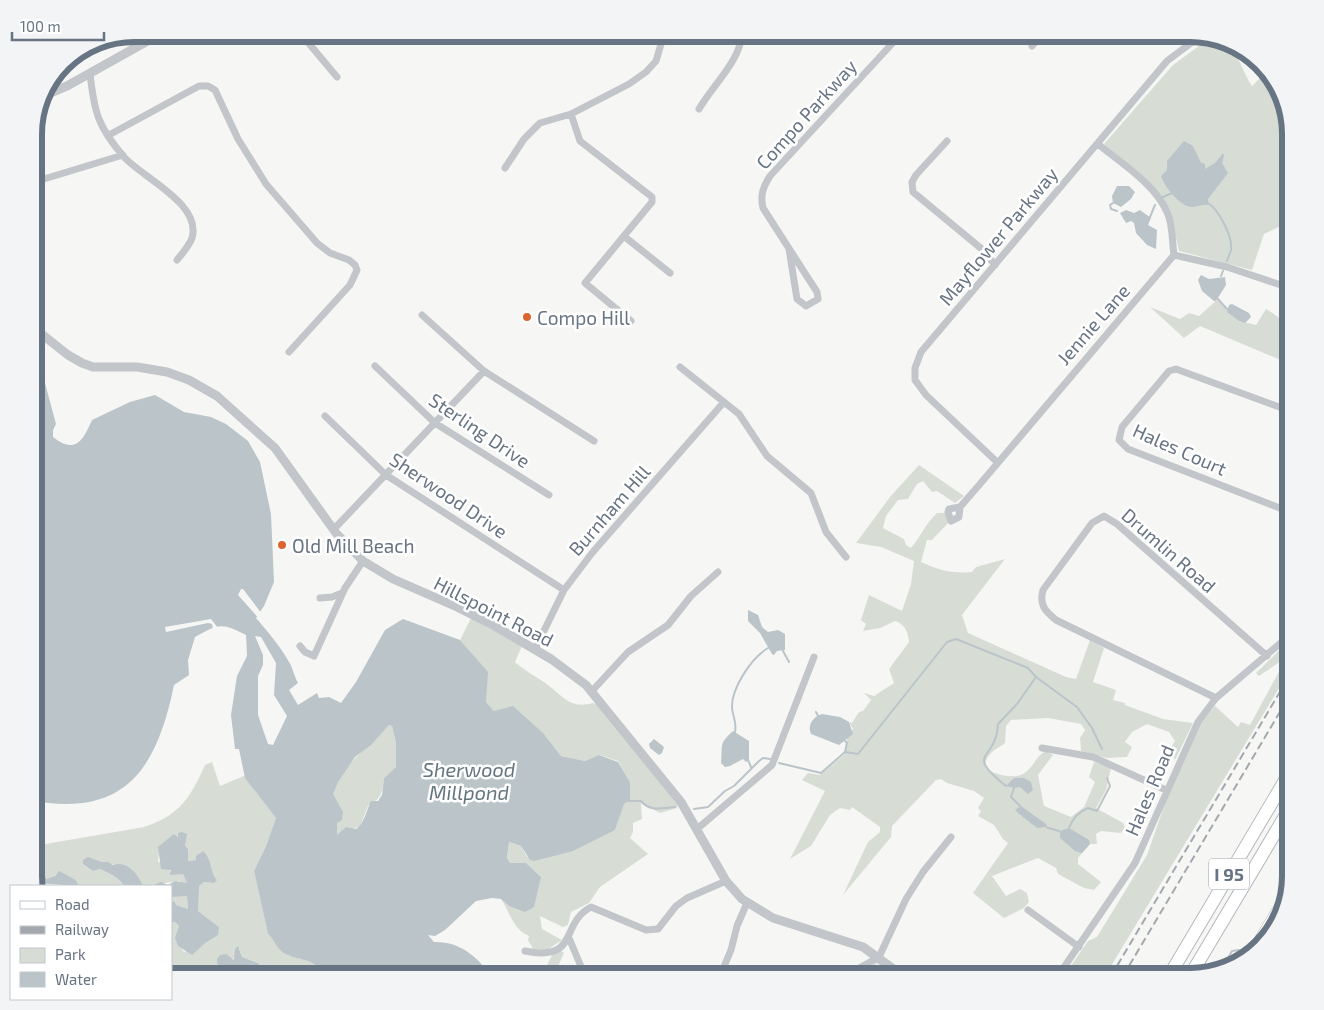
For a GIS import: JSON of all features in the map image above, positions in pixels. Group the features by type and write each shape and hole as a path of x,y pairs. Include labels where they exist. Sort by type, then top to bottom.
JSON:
{"highway":[{"name":"I 95","path":"1174,968 1282,785"},
{"name":"I 95","path":"1195,967 1282,821"}],"street":[{"path":"54,91 146,42"},
{"path":"308,42 337,77"},
{"path":"505,168 532,129 540,123 572,114 629,84 646,72 656,61 662,42"},
{"path":"700,109 710,90 737,56 740,42"},
{"name":"Compo Parkway","path":"789,250 797,300 806,306 815,302 818,294 763,208 761,199 763,187 770,176 894,42"},
{"path":"1032,46 1035,42"},
{"name":"Mayflower Parkway","path":"996,462 926,395 915,380 915,368 921,352 1167,61 1192,42"},
{"path":"90,73 94,108 99,121 109,136 134,168 180,202 190,215 194,227 191,239 176,260"},
{"path":"109,136 199,86 212,88 221,100 238,139 266,184 317,243 330,253 355,265 356,277 350,285 289,352"},
{"path":"572,114 580,141 652,197 652,202 626,237 585,284 632,321"},
{"path":"99,121 121,128"},
{"path":"947,141 916,175 912,182 913,192 983,250 995,265"},
{"path":"1098,144 1146,184 1158,198 1168,213 1174,255 1227,267 1282,285"},
{"path":"43,179 123,155"},
{"path":"626,237 670,273"},
{"path":"983,250 1004,254"},
{"name":"Jennie Lane","path":"960,507 996,462 1174,255"},
{"path":"422,315 484,371 594,441"},
{"name":"Hillspoint Road","path":"43,335 68,355 88,365 156,370 189,380 209,390 237,412 275,448 334,529 363,561 393,579 472,614 535,649 570,671 592,691 674,793 697,829 726,882 747,903 773,918 845,940 879,957 893,968"},
{"name":"Sterling Drive","path":"375,366 435,422 549,495"},
{"path":"680,367 739,414 767,456 811,493 826,532 846,556"},
{"name":"Hales Court","path":"1282,408 1176,369 1169,371 1119,434 1119,440 1128,449 1282,509"},
{"path":"334,529 484,371"},
{"name":"Burnham Hill","path":"535,649 564,590 592,553 724,402"},
{"name":"Sherwood Drive","path":"325,416 386,475 564,590"},
{"name":"Drumlin Road","path":"1216,698 1056,620 1043,608 1041,598 1043,590 1092,523 1104,516 1118,524 1267,656"},
{"path":"300,646 304,652 314,656 342,593 363,561"},
{"path":"592,691 628,652 668,625 691,596 718,572"},
{"path":"320,598 332,597 342,593"},
{"name":"Hales Road","path":"1064,968 1135,863 1189,738 1216,698 1282,642"},
{"path":"697,829 772,765 814,657"},
{"path":"1042,748 1093,758 1133,773 1166,790"},
{"path":"859,968 879,957 906,898 951,838"},
{"path":"525,951 550,954 560,948 569,938 582,911 591,906 646,930 655,930 661,927 676,906 687,898 726,882"},
{"path":"724,968 732,950 737,926 747,903"},
{"path":"1028,910 1079,947"},
{"path":"569,938 582,968"}],"green space":[{"path":"1203,43 1219,47 1236,56 1252,86 1261,77 1277,105 1282,135 1282,226 1264,234 1252,270 1179,251 1176,238 1150,183 1104,144 1173,65"},
{"path":"1218,299 1239,321 1256,325 1266,309 1282,320 1282,361 1200,326 1184,338 1150,307 1180,319 1189,313 1199,316"},
{"path":"919,465 964,496 955,503 937,491 932,492 923,481 917,484 908,499 898,500 886,516 883,528 904,539 906,545 911,548 937,513 947,513 949,522 932,540 927,540 921,562 946,571 972,572 976,567 1005,559 962,615 968,633 1066,677 1076,679 1090,640 1104,648 1093,682 1116,690 1113,700 1163,719 1193,723 1175,760 1170,749 1175,741 1169,732 1147,724 1132,732 1125,742 1132,747 1127,757 1107,758 1081,751 1080,738 1085,730 1081,724 1048,718 1011,720 1006,726 1005,743 988,756 986,769 1001,775 1018,776 1027,771 1040,755 1046,751 1053,755 1038,775 1044,806 1071,817 1084,807 1095,782 1089,777 1094,762 1111,768 1106,790 1096,808 1123,823 1125,827 1121,833 1101,831 1096,834 1097,844 1090,844 1078,858 1078,864 1101,882 1094,890 1084,888 1058,874 1056,868 1038,858 992,876 1006,896 1020,889 1027,893 1029,902 1024,908 1004,918 973,893 1008,843 994,825 978,816 981,811 978,808 984,798 974,791 947,783 941,779 936,780 892,826 891,837 843,895 868,842 880,832 880,827 852,807 850,810 840,808 830,815 811,846 790,859 825,791 802,780 808,773 820,775 845,754 847,738 853,729 849,722 852,723 859,712 863,711 871,700 864,693 874,696 894,683 889,669 909,642 905,629 898,622 895,621 880,628 863,631 866,624 861,620 869,595 902,611 911,584 914,561 881,547 856,543 890,497"},
{"path":"471,618 522,646 515,662 563,698 573,703 593,703 600,706 678,805 677,808 660,813 641,803 642,819 633,823 633,832 630,838 648,854 600,887 589,903 571,912 568,925 563,927 540,916 542,929 562,940 547,950 533,949 528,940 529,936 515,925 501,899 509,906 541,877 526,863 510,863 507,858 509,842 521,846 527,857 615,830 630,782 618,761 600,755 585,761 561,756 544,734 506,710 494,711 486,702 487,672 460,640"},
{"path":"1282,648 1282,660 1259,676 1256,673"},
{"path":"1282,666 1282,683 1110,968 1069,968 1088,941 1097,937 1147,855 1168,795 1198,727 1215,706 1238,727 1241,722 1250,725"},
{"path":"390,724 396,743 396,767 384,778 381,795 368,806 360,826 337,836 333,808 333,793 336,784 357,756"},
{"path":"212,762 220,786 246,775 252,787 276,818 254,871 268,934 281,950 311,962 318,968 261,968 258,963 242,957 239,948 236,959 230,958 224,968 172,968 172,922 179,926 178,940 184,952 198,948 219,927 198,911 198,886 204,882 214,883 206,854 202,852 196,860 188,861 188,849 179,835 162,846 158,861 171,871 183,874 186,884 179,881 142,885 134,872 129,869 93,859 83,864 93,871 100,869 106,872 123,885 78,885 76,880 59,872 51,879 43,878 43,844 144,827 167,817 189,796 205,765"},
{"path":"187,896 188,909 176,905 172,901 172,897"},
{"path":"560,950 564,953 557,968 546,968 552,955"},
{"path":"878,962 873,968 865,968"}],"water":[{"path":"1184,141 1193,146 1201,163 1205,164 1205,169 1215,163 1223,153 1222,163 1228,173 1208,199 1208,205 1192,207 1183,204 1165,185 1161,176 1167,170 1167,161"},
{"path":"1117,186 1129,186 1135,192 1131,199 1121,207 1113,203 1112,196"},
{"path":"1126,210 1134,213 1140,210 1151,218 1148,225 1157,230 1156,249 1147,245 1136,233 1134,223 1131,221 1126,223 1120,213"},
{"path":"1201,275 1209,279 1225,277 1226,285 1216,301 1202,291 1198,280"},
{"path":"1232,304 1249,313 1251,317 1245,323 1227,312 1229,305"},
{"name":"Sherwood Millpond","path":"43,376 56,424 53,430 53,437 68,445 78,443 82,439 92,420 130,402 155,395 184,412 211,417 226,424 248,441 260,462 271,514 274,582 264,606 256,618 278,645 290,664 298,683 289,690 298,705 317,693 319,698 329,697 341,703 356,682 385,630 403,619 460,640 488,672 486,702 494,711 513,706 544,734 561,756 585,761 599,755 618,762 630,782 630,800 624,804 615,830 573,851 534,861 530,860 521,846 509,842 507,858 510,863 526,863 541,877 534,907 525,912 509,906 501,899 492,898 476,901 445,930 435,936 428,935 434,942 451,944 467,951 485,968 319,968 315,964 286,954 278,948 268,934 254,871 276,818 245,778 239,749 235,749 231,715 237,676 247,656 246,635 231,628 225,626 215,627 195,637 188,660 189,675 174,685 158,740 147,762 132,780 115,793 93,801 66,804 43,802","holes":["255,636 261,637 276,663 274,695 287,716 273,745 268,744 258,715 258,676 263,665 263,655","389,725 392,726 396,743 396,767 384,778 382,795 378,801 371,801 359,827 356,829 346,827 337,835 337,823 342,820 343,812 333,794 338,782 355,757 371,745"]},
{"path":"748,610 758,615 762,627 768,632 778,630 785,634 785,650 777,651 774,655 772,654 760,633 748,621"},
{"path":"822,714 840,717 849,722 853,734 839,745 811,734 812,722"},
{"path":"733,731 749,741 749,759 746,762 743,759 725,767 721,763 722,745"},
{"path":"654,739 664,747 659,755 650,748 649,744"},
{"path":"1014,778 1024,778 1031,782 1033,790 1028,794 1020,787 1006,786"},
{"path":"1021,806 1046,824 1049,830 1044,827 1038,828 1026,820 1015,810"},
{"path":"1069,828 1089,840 1090,844 1082,853 1075,851 1060,838 1060,831"},
{"path":"178,833 187,834 185,845 188,849 188,861 196,860 196,856 203,851 217,880 214,883 204,882 199,886 198,911 219,927 218,935 205,943 192,955 178,946 175,938 179,926 172,922 172,902 174,901 176,905 188,909 187,896 172,897 172,885 168,885 175,881 187,883 183,874 170,875 171,870 161,869 158,847 174,834 178,837"},
{"path":"88,857 113,865 118,864 128,867 139,877 143,885 123,885 117,878 100,869 93,871 83,864 83,860"},
{"path":"59,871 76,880 78,885 43,883 43,875 47,879 55,876"},
{"path":"161,882 168,885 154,885"},
{"path":"238,946 242,957 258,963 261,968 218,968 217,959 220,955 226,954 234,960 235,949"}],"pier":[{"path":"241,589 243,589 262,614 259,618 269,630 238,595"},
{"path":"211,619 218,628 213,629 212,624 208,623 166,632 165,627"}],"waterway":[{"path":"1163,197 1172,193"},
{"path":"1113,203 1110,205 1111,209 1117,211"},
{"path":"1208,203 1217,211 1228,231 1231,250 1227,261"},
{"path":"1150,217 1155,205"},
{"path":"1221,276 1223,271"},
{"path":"1218,299 1227,309"},
{"path":"779,763 821,773 845,752 858,754 947,642 956,639 1028,668 1036,677 1017,704 998,724 996,736 985,756 986,767 1006,786"},
{"path":"735,732 732,708 738,683 749,666 768,648"},
{"path":"783,651 789,662"},
{"path":"1036,677 1077,707 1092,728 1102,749"},
{"path":"816,712 818,716"},
{"path":"845,741 847,743 845,752"},
{"path":"694,809 708,807 725,791 734,786 759,761 763,758 770,759"},
{"path":"748,760 751,767"},
{"path":"1069,828 1074,818 1081,811 1088,808 1097,811 1110,786 1107,778"},
{"path":"1014,788 1011,797 1020,806"},
{"path":"629,801 641,801 652,808 675,807"},
{"path":"1049,828 1059,831"},
{"path":"1227,959 1232,951 1239,950"}],"railway":[{"path":"1116,968 1282,688"},
{"path":"1128,968 1282,708"}],"place":[{"name":"Compo Hill","path":"527,317"},
{"name":"Old Mill Beach","path":"282,545"}]}
